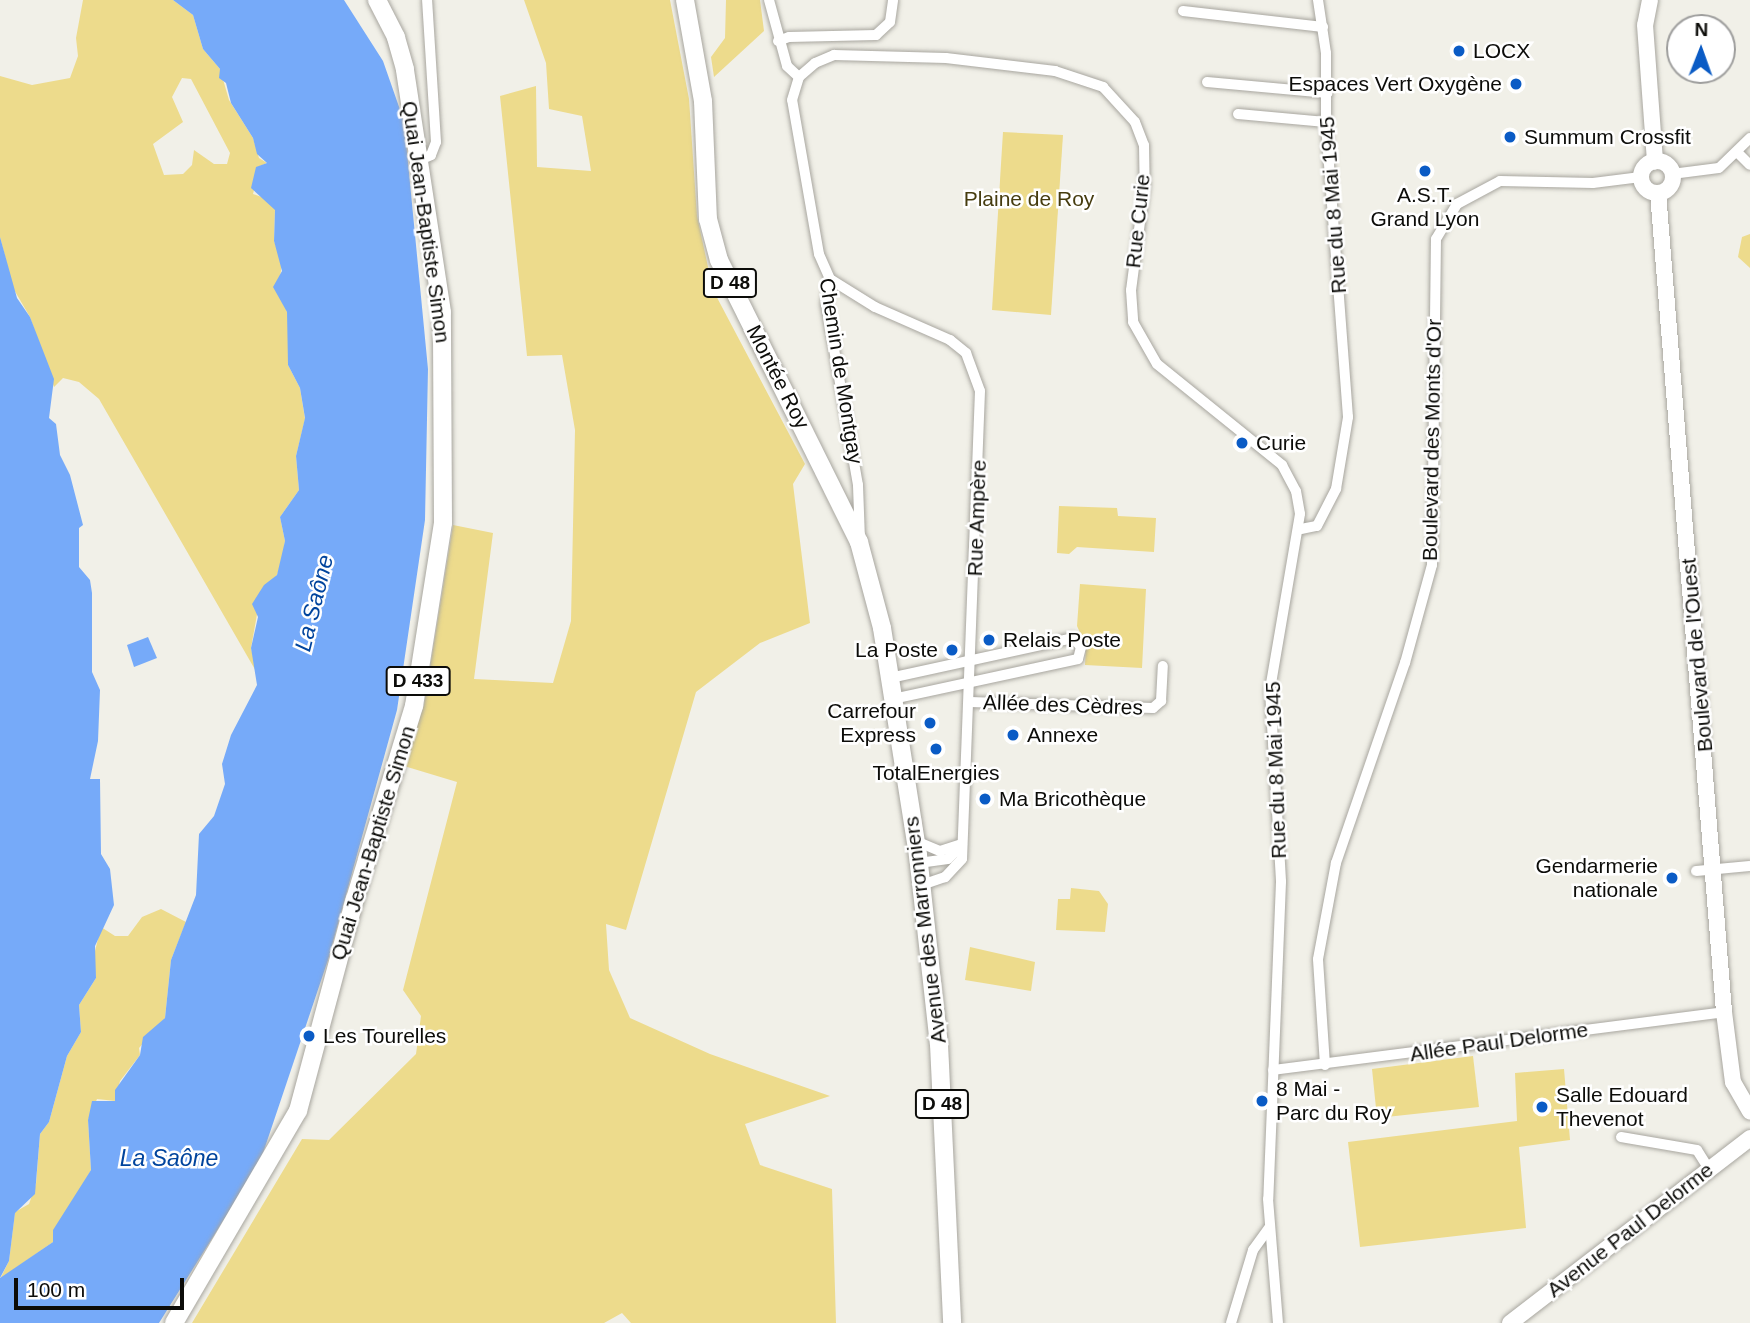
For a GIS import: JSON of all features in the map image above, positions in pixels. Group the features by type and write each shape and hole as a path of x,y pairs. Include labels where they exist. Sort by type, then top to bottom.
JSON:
{"main road":[{"name":"Quai Jean-Baptiste Simon","path":"174,1323 298,1111 355,899 414,706 443,523 446,389 442,312 405,69 396,37 377,0"},
{"name":"Montée Roy","path":"685,0 703,101 708,219 719,260 859,542"},
{"name":"Avenue des Marronniers","path":"859,542 894,699 922,885 939,1044 952,1323"}],"street":[{"path":"420,160 431,155 436,142 427,0"},
{"path":"769,0 778,41 787,66 799,77"},
{"path":"778,41 789,37 876,34 890,22 893,0"},
{"name":"Rue du 8 Mai 1945","path":"1278,1323 1270,1227 1281,882 1270,690 1279,618 1301,529 1317,526 1336,489 1348,417 1326,122 1324,26 1318,0"},
{"path":"1650,0 1646,25 1655,162"},
{"path":"1183,11 1324,26"},
{"name":"Rue Curie","path":"799,77 815,62 834,55 932,58 1055,71 1103,87 1135,122 1143,145 1145,184 1131,290 1133,323 1157,364 1282,465 1296,491 1301,529"},
{"name":"Chemin de Montgay","path":"799,77 792,100 819,254 830,278 826,304 858,485 859,542"},
{"path":"1207,82 1327,93"},
{"path":"1238,114 1326,122"},
{"path":"1672,174 1719,168 1750,138"},
{"path":"1737,152 1750,165"},
{"path":"1655,162 1666,165 1672,174 1670,186 1658,193 1645,188 1641,177 1645,167 1655,162"},
{"name":"Boulevard des Monts d'Or","path":"1325,1065 1318,959 1335,863 1405,663 1432,565 1436,239 1457,204 1500,181 1593,183 1641,177"},
{"name":"Boulevard de l'Ouest","path":"1658,193 1724,1012 1733,1082 1750,1112"},
{"name":"Rue Ampère","path":"830,278 875,307 950,340 966,353 976,371 981,408 964,842 956,868 922,885"},
{"path":"890,678 1073,638 1081,648 1078,659 894,699"},
{"name":"Allée des Cèdres","path":"970,702 1153,708 1161,701 1163,666"},
{"path":"916,841 940,850 964,842"},
{"path":"919,863 948,859 964,842"},
{"path":"1696,870 1750,866"},
{"name":"Allée Paul Delorme","path":"1273,1070 1724,1012"},
{"path":"1621,1137 1696,1150 1709,1168"},
{"name":"Avenue Paul Delorme","path":"1510,1323 1750,1138"},
{"path":"1231,1323 1252,1250 1270,1227"}],"green space":[{"path":"83,0 173,0 193,15 203,49 220,69 229,100 253,138 259,158 267,163 260,166 253,194 267,199 275,209 274,241 282,263 280,278 290,327 288,365 300,388 305,419 296,456 299,490 280,517 285,541 283,557 277,575 261,592 251,648 257,673 99,399 79,382 63,378 54,387 30,317 13,288 0,237 0,76 32,85 70,78 78,56 76,38","holes":["182,78 191,79 230,153 227,164 214,164 194,150 192,165 183,174 164,175 153,144 183,122 172,97"]},
{"path":"524,0 670,0 689,99 697,216 713,290 805,464 793,484 810,623 760,643 696,692 626,930 606,924 609,970 630,1018 710,1054 830,1096 745,1124 760,1165 832,1189 836,1323 631,1323 622,1313 604,1323 192,1323 302,1139 329,1140 416,1054 421,1016 403,990 457,782 404,766 424,705 453,525 493,533 474,679 553,683 571,621 575,430 562,355 527,356 500,96 536,86 537,167 591,171 582,116 549,109 546,63"},
{"path":"726,0 760,0 764,31 714,77 711,57 725,38"},
{"name":"Plaine de Roy","path":"1003,132 1063,135 1051,315 992,310"},
{"path":"1750,234 1750,268 1738,257 1742,237"},
{"path":"1059,506 1117,508 1118,516 1156,518 1154,552 1077,547 1069,554 1057,553"},
{"path":"1080,584 1146,589 1142,668 1085,665 1086,646 1077,626"},
{"path":"1071,888 1099,891 1108,904 1105,932 1056,930 1058,899 1070,899"},
{"path":"161,909 186,922 171,960 165,1018 139,1048 140,1055 120,1081 115,1101 97,1099 88,1120 91,1170 53,1242 0,1279 9,1261 15,1212 29,1204 36,1184 40,1134 49,1122 67,1056 81,1032 79,1005 96,978 93,959 101,927 115,936 128,936 142,917"},
{"path":"970,947 1035,962 1031,991 965,980"},
{"path":"1473,1056 1479,1107 1377,1118 1372,1069"},
{"path":"1564,1069 1570,1140 1519,1147 1526,1228 1360,1247 1348,1142 1517,1121 1515,1073"}],"water":[{"name":"La Saône","path":"173,0 344,0 383,61 404,121 428,369 425,520 397,710 328,960 260,1162 159,1323 0,1323 0,1278 53,1242 53,1230 91,1170 88,1120 92,1101 115,1101 115,1090 140,1055 143,1037 165,1018 171,960 196,895 199,834 214,816 225,784 222,764 231,735 257,685 251,648 258,617 252,604 264,585 277,575 285,541 280,517 299,490 296,456 305,418 300,388 288,365 287,312 273,287 282,271 274,241 275,210 251,188 256,167 267,163 257,154 253,138 231,103 226,83 219,78 220,69 203,49 193,15"},
{"path":"0,237 17,298 30,317 54,379 49,418 56,424 60,455 70,475 83,525 79,528 79,567 90,580 92,672 100,690 98,741 90,779 100,779 101,854 110,869 114,905 95,946 96,978 79,1005 81,1032 67,1056 49,1122 40,1134 35,1194 15,1213 9,1261 0,1278"},
{"path":"148,637 157,658 134,667 127,645"}],"place":[{"name":"LOCX","path":"1459,51"},
{"name":"Espaces Vert Oxygène","path":"1516,84"},
{"name":"Summum Crossfit","path":"1510,137"},
{"name":"A.S.T. Grand Lyon","path":"1425,171"},
{"name":"Curie","path":"1242,443"},
{"name":"Relais Poste","path":"989,640"},
{"name":"La Poste","path":"952,650"},
{"name":"Carrefour Express","path":"930,723"},
{"name":"Annexe","path":"1013,735"},
{"name":"TotalEnergies","path":"936,749"},
{"name":"Ma Bricothèque","path":"985,799"},
{"name":"Gendarmerie nationale","path":"1672,878"},
{"name":"Les Tourelles","path":"309,1036"},
{"name":"8 Mai - Parc du Roy","path":"1262,1101"},
{"name":"Salle Edouard Thevenot","path":"1542,1107"}]}
